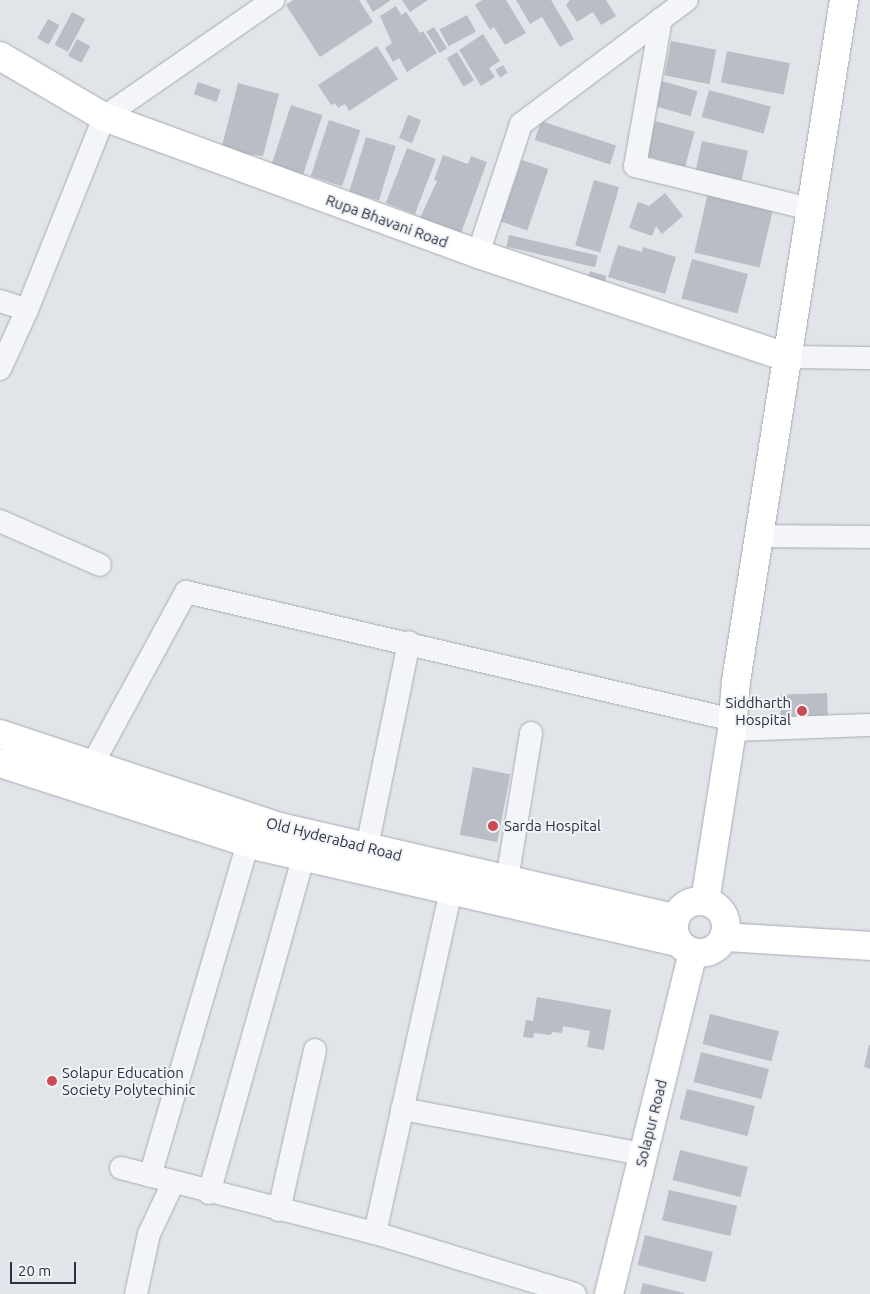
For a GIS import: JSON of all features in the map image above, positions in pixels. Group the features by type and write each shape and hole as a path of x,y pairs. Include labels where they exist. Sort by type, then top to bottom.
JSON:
{"main road":[{"path":"705,901 733,725 736,681 758,536 844,0"},
{"name":"Rupa Bhavani Road","path":"0,56 104,117 478,254 786,357"},
{"name":"Old Hyderabad Road","path":"0,734 280,827 507,880 682,938"},
{"path":"0,763 248,842 451,890 682,938 709,952 724,937 725,919 714,904 705,901 691,901 680,910 682,938"},
{"path":"724,937 870,946"},
{"name":"Solapur Road","path":"609,1294 643,1154 682,938"}],"street":[{"path":"0,369 27,310 104,117 273,0"},
{"path":"675,6 635,166 810,209"},
{"path":"478,254 521,124 675,6"},
{"path":"0,301 27,310"},
{"path":"786,357 870,358"},
{"path":"0,521 100,565"},
{"path":"758,536 870,537"},
{"path":"92,765 186,592 409,642 733,725 870,725"},
{"path":"367,847 409,642"},
{"path":"507,880 531,733"},
{"path":"150,1176 248,842"},
{"path":"209,1193 304,856"},
{"path":"375,1233 451,890"},
{"path":"279,1210 315,1050"},
{"path":"402,1109 643,1154"},
{"path":"121,1168 209,1193 375,1233 575,1294"},
{"path":"136,1294 149,1234 173,1183"}],"building":[{"path":"293,0 359,0 373,22 320,57 286,5"},
{"path":"366,0 391,0 373,12"},
{"path":"402,0 428,0 410,12"},
{"path":"482,0 506,0 526,33 505,45 494,27 490,30 475,5"},
{"path":"516,0 551,0 574,39 560,47 542,17 530,24"},
{"path":"570,0 606,0 616,16 601,25 593,12 577,22 566,5"},
{"path":"396,6 401,15 406,12 420,33 423,31 437,53 407,72 399,58 393,62 385,48 392,43 380,16"},
{"path":"72,12 85,19 68,52 55,45"},
{"path":"467,15 476,32 449,46 440,30"},
{"path":"48,19 59,25 49,45 37,38"},
{"path":"434,27 447,48 440,53 426,32"},
{"path":"483,34 500,61 489,68 495,77 481,86 459,50"},
{"path":"77,39 90,46 81,63 68,56"},
{"path":"671,41 716,50 709,84 664,75"},
{"path":"377,46 398,79 349,111 345,104 338,108 335,103 331,105 318,85"},
{"path":"727,51 790,63 784,95 721,82"},
{"path":"457,52 474,80 464,86 447,58"},
{"path":"503,65 508,73 500,77 495,70"},
{"path":"662,81 698,91 690,116 655,106"},
{"path":"198,82 221,90 216,102 194,94"},
{"path":"238,83 279,94 263,156 235,153 236,149 222,146"},
{"path":"709,90 771,107 764,134 702,117"},
{"path":"291,105 322,115 303,174 272,164"},
{"path":"408,115 421,120 412,143 399,138"},
{"path":"329,120 360,130 342,186 311,176"},
{"path":"541,121 616,145 610,164 535,140"},
{"path":"655,121 695,132 685,166 646,156"},
{"path":"366,137 396,146 379,201 349,192"},
{"path":"702,141 748,151 742,180 696,170"},
{"path":"407,148 436,159 415,214 386,203"},
{"path":"443,155 468,164 471,156 487,162 461,233 420,218 437,181 434,180"},
{"path":"522,160 548,169 527,231 501,221"},
{"path":"594,180 619,187 600,253 575,245"},
{"path":"665,193 683,216 662,234 656,226 652,236 629,228 638,202 649,206"},
{"path":"708,193 773,208 760,268 694,252"},
{"path":"509,235 598,255 595,267 506,247"},
{"path":"618,245 642,252 643,247 676,257 665,294 608,277"},
{"path":"692,259 748,274 737,314 681,299"},
{"path":"590,271 606,276 603,286 587,281"},
{"path":"827,693 828,720 781,722 780,695"},
{"path":"473,767 510,774 497,842 460,835"},
{"path":"537,997 611,1010 604,1050 587,1047 590,1031 563,1026 562,1033 553,1032 550,1035 534,1033 533,1038 523,1037 526,1020 533,1021"},
{"path":"710,1014 779,1031 771,1061 703,1044"},
{"path":"870,1045 870,1069 864,1067"},
{"path":"701,1052 769,1069 761,1099 694,1082"},
{"path":"687,1089 755,1106 747,1136 680,1119"},
{"path":"680,1150 748,1167 740,1197 673,1180"},
{"path":"669,1190 737,1206 730,1236 662,1220"},
{"path":"645,1235 713,1252 705,1282 638,1265"},
{"path":"643,1283 684,1293 684,1294 640,1294"}],"place":[{"name":"Siddharth Hospital","path":"802,711"},
{"name":"Sarda Hospital","path":"493,826"},
{"name":"Solapur Education Society Polytechinic","path":"52,1081"}]}
